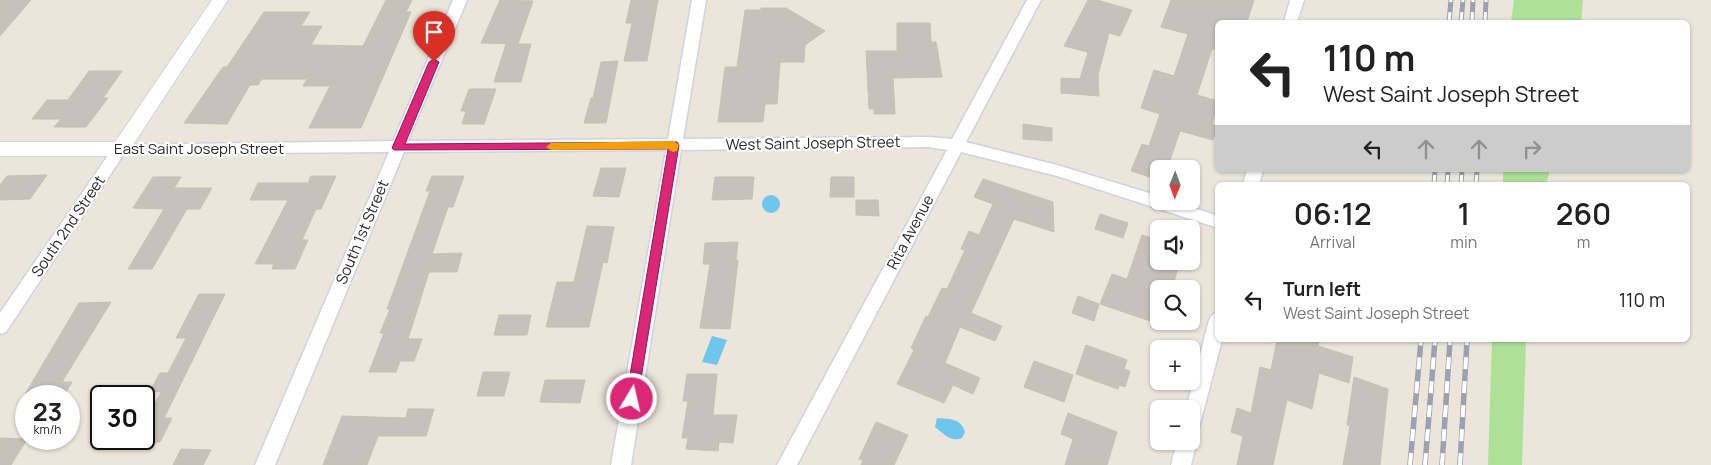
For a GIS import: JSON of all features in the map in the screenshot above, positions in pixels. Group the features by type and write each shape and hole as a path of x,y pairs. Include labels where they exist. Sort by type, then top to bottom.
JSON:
{"street":[{"name":"South 2nd Street","path":"0,327 220,0"},
{"name":"South 1st Street","path":"265,465 460,0"},
{"path":"621,465 699,0"},
{"name":"Rita Avenue","path":"787,465 1034,0"},
{"path":"1291,20 1297,0"},
{"name":"West Saint Joseph Street","path":"398,148 914,142 956,144 1109,185 1215,221"},
{"name":"East Saint Joseph Street","path":"0,149 398,148"},
{"path":"1197,400 1215,332"},
{"path":"1181,465 1185,450"}],"green space":[{"path":"1514,0 1583,0 1581,20 1511,20"},
{"path":"1503,172 1549,172 1547,182 1503,182"},
{"path":"1492,342 1526,342 1522,465 1488,465"}],"water":[{"path":"771,195 777,198 780,204 777,210 771,213 765,210 762,204 765,198"},
{"path":"712,336 727,340 717,365 702,362"},
{"path":"937,418 954,420 961,424 965,432 962,438 954,439 947,437 935,427"}],"building":[{"path":"0,0 31,0 0,36"},
{"path":"386,0 412,0 406,12 411,12 361,128 309,128 330,86 303,86 307,79 262,79 258,85 250,85 227,124 184,123 223,67 227,67 264,12 310,12 301,26 322,26 311,45 363,46"},
{"path":"500,0 533,1 518,44 481,43"},
{"path":"631,0 658,0 647,61 624,61 632,23 626,23"},
{"path":"1088,0 1097,0 1132,10 1120,36 1109,33 1098,75 1099,96 1061,93 1061,78 1080,79 1088,52 1064,46"},
{"path":"1171,0 1254,0 1248,20 1215,20 1215,50 1212,49 1197,95 1215,100 1215,112 1212,124 1215,125 1213,140 1180,131 1170,160 1150,160 1150,177 1131,171 1142,144 1149,146 1160,114 1141,108 1154,70 1174,76 1188,34 1161,27"},
{"path":"761,8 786,8 825,31 805,45 804,62 780,62 777,104 765,104 763,122 718,122 725,67 737,67 745,10 761,10"},
{"path":"897,23 930,23 931,42 936,42 942,77 893,78 895,114 874,114 874,109 869,109 866,51 897,51"},
{"path":"506,44 531,44 521,82 494,82"},
{"path":"618,61 606,123 584,123 591,98 593,98 601,62"},
{"path":"89,71 122,71 103,98 108,98 86,127 54,127 61,119 32,119 47,100 68,100"},
{"path":"469,89 496,89 484,124 462,124 466,111 461,111"},
{"path":"1023,124 1052,128 1052,141 1023,139"},
{"path":"601,168 626,168 619,197 593,196"},
{"path":"47,175 30,199 0,200 0,185 7,176"},
{"path":"311,176 336,176 321,209 316,209 302,240 308,240 295,269 272,269 274,264 255,264 288,200 250,200 258,183 308,183"},
{"path":"432,176 464,176 453,207 448,207 432,254 462,253 457,272 429,272 408,339 422,339 414,361 400,361 396,372 369,372 384,333 380,333 390,309 387,309 430,191 426,191"},
{"path":"153,177 181,177 174,188 212,188 200,209 187,209 152,269 128,269 164,209 133,208"},
{"path":"715,177 754,177 752,199 712,200"},
{"path":"831,177 854,177 854,197 830,197"},
{"path":"983,179 1053,202 1054,232 1014,219 971,313 1002,326 995,341 960,327 945,363 980,378 973,394 953,385 944,403 897,384 914,350 911,348 926,316 928,317 942,288 947,289 965,250 961,249 969,231 979,235 993,204 974,197"},
{"path":"856,200 878,200 879,216 856,215"},
{"path":"1100,214 1128,223 1123,238 1095,229"},
{"path":"587,226 614,227 607,263 603,262 589,327 546,327 557,282 574,282"},
{"path":"1142,235 1150,237 1150,270 1177,270 1175,280 1150,280 1150,321 1100,304 1112,274 1127,279"},
{"path":"738,242 736,260 738,260 730,329 700,328 710,264 703,264 705,243"},
{"path":"199,294 225,294 164,418 172,418 160,442 155,442 155,403 161,392 155,391 155,385 153,385 160,373 168,373 186,338 176,338"},
{"path":"1078,296 1099,304 1094,321 1072,313"},
{"path":"111,302 62,382 72,382 70,385 31,385 79,303"},
{"path":"499,315 531,315 527,335 494,335"},
{"path":"1277,342 1319,342 1318,346 1353,357 1349,383 1319,373 1312,409 1287,400 1273,465 1237,465 1243,436 1231,432 1237,408 1251,413 1260,367 1271,370"},
{"path":"1086,345 1127,360 1124,369 1130,371 1125,387 1119,385 1118,389 1076,374"},
{"path":"1034,361 1073,375 1064,402 1024,387"},
{"path":"483,372 510,372 504,396 477,396"},
{"path":"687,374 717,374 713,415 737,415 733,443 719,442 718,451 686,449 688,438 682,438 688,401 683,401"},
{"path":"1354,377 1388,389 1380,465 1343,465 1350,426 1347,425"},
{"path":"545,380 585,380 580,403 540,402"},
{"path":"408,409 434,409 426,436 378,436 367,465 323,465 342,416 406,418"},
{"path":"1068,413 1117,432 1107,465 1065,465 1073,439 1061,434"},
{"path":"876,422 908,435 894,465 861,465 863,460 859,459"},
{"path":"0,438 15,439 15,450 20,450 11,465 0,465"},
{"path":"181,449 211,450 203,465 173,465"}],"railway":[{"path":"1449,20 1451,0"},
{"path":"1461,20 1463,0"},
{"path":"1472,20 1473,0"},
{"path":"1485,20 1486,0"},
{"path":"1434,182 1435,172"},
{"path":"1447,182 1448,172"},
{"path":"1461,182 1462,172"},
{"path":"1476,182 1477,172"},
{"path":"1410,465 1421,342"},
{"path":"1425,465 1435,342"},
{"path":"1442,465 1450,342"},
{"path":"1460,465 1467,342"}],"slow traffic":[{"path":"551,147 674,145 673,148"}],"route":[{"path":"434,62 398,148 674,145 632,399"}]}
